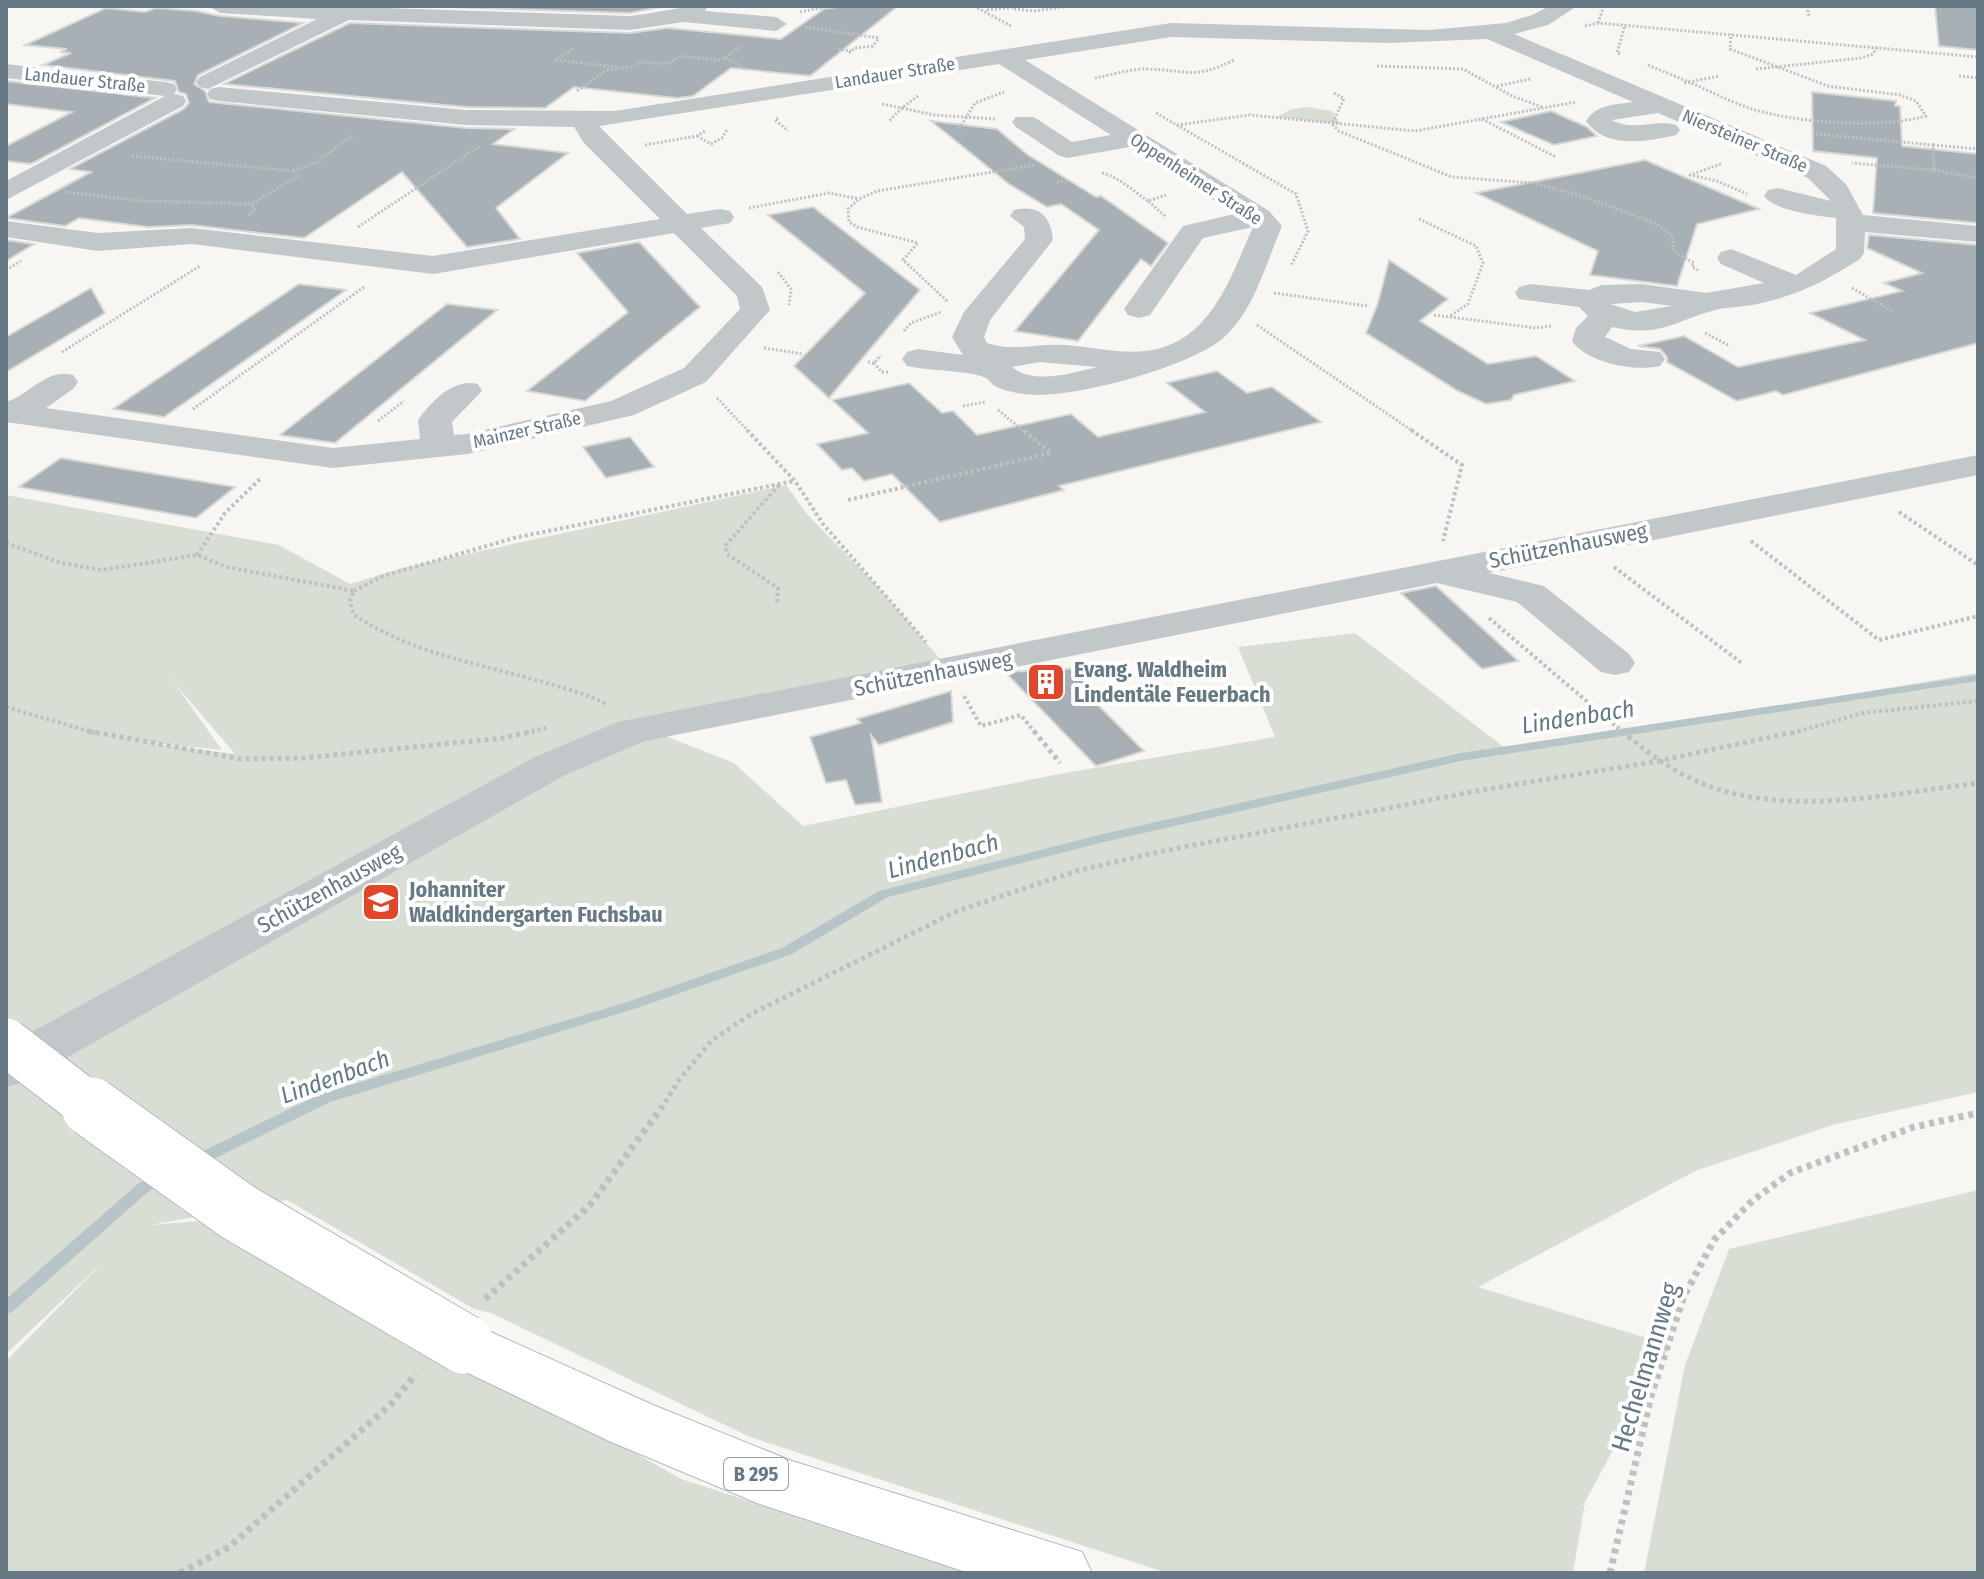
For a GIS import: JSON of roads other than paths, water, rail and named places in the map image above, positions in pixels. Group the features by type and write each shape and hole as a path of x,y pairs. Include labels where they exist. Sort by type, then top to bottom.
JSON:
{"main road":[{"name":"B 295","path":"6,1042 137,1142 238,1212 346,1278 469,1326 631,1423 780,1484 1059,1573"}],"street":[{"path":"220,6 660,22 690,10 789,23"},
{"path":"214,88 354,10"},
{"path":"1144,12 1171,30"},
{"name":"Landauer Straße","path":"6,71 169,95 184,83 517,121 569,121 615,118 1171,30 1249,30 1380,38 1488,31 1569,17"},
{"name":"Niersteiner Straße","path":"1488,31 1737,152 1817,172 1844,196 1850,216"},
{"name":"Oppenheimer Straße","path":"908,348 998,364 1040,353 1148,361 1187,348 1212,332 1236,298 1268,226 1252,212 1002,56"},
{"path":"9,182 42,173 85,150 169,95"},
{"path":"1065,96 1035,101 1016,109 1067,150 1135,139"},
{"name":"Mainzer Straße","path":"10,412 333,458 467,444 622,408 695,375 755,310 751,293 593,138 569,121"},
{"path":"1737,152 1785,135"},
{"path":"1778,196 1850,216 1978,234"},
{"path":"1187,218 1252,212"},
{"path":"1139,309 1193,232 1252,212"},
{"path":"6,229 98,242 192,236 433,265 732,213"},
{"path":"998,364 974,349 968,337 975,318 1039,240 1038,223 1024,216"},
{"path":"1731,258 1782,280 1806,281 1850,253 1850,216"},
{"path":"1649,359 1617,355 1588,341 1601,308 1602,294 1620,292 1706,302 1752,296 1782,280"},
{"path":"1530,293 1601,308"},
{"path":"10,412 60,369"},
{"path":"438,447 435,420 466,391"},
{"path":"205,442 238,417"},
{"name":"Schützenhausweg","path":"6,1069 550,766 633,731 1978,465"},
{"path":"1436,572 1530,594 1615,663"}],"waterway":[{"name":"Lindenbach","path":"194,1162 325,1098 629,1006 787,951 884,894 1103,838 1461,757 1978,678"},
{"name":"Lindenbach","path":"6,1308 144,1187 163,1177"}],"place":[{"name":"Evang. Waldheim Lindentäle Feuerbach","path":"1046,682"},
{"name":"Johanniter Waldkindergarten Fuchsbau","path":"381,902"}]}
